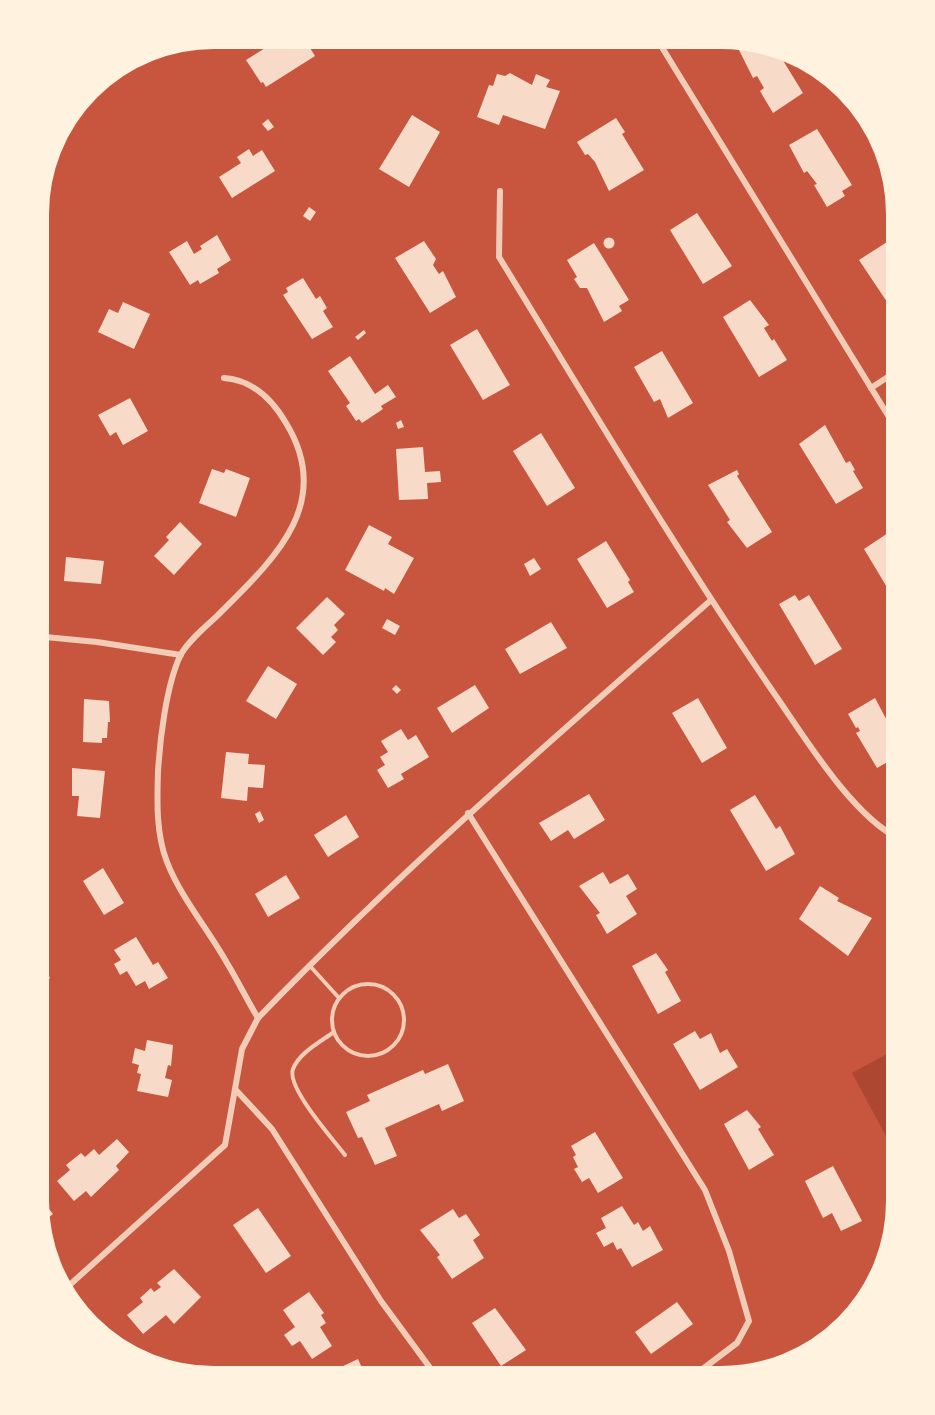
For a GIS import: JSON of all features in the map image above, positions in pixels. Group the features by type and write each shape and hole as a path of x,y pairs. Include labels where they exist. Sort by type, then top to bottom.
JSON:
{"street":[{"path":"661,45 890,419"},
{"path":"500,192 499,257 710,601 828,771 884,832 890,835"},
{"path":"871,388 890,376"},
{"path":"224,378 238,379 253,386 276,406 296,440 303,471 304,498 294,528 267,566 181,655 168,698 160,760 158,824 166,861 258,1018"},
{"path":"68,1286 225,1146 242,1049 258,1018 468,813 710,601"},
{"path":"45,637 97,642 181,655"},
{"path":"468,813 705,1190 725,1241 749,1321 738,1343 702,1370"},
{"path":"235,1089 272,1129 381,1301 432,1370"}],"lane":[{"path":"309,966 339,998"},
{"path":"359,985 382,987 399,1003 403,1026 392,1046 371,1056 348,1050 334,1032 332,1020 339,998 359,985"},
{"path":"334,1032 299,1059 292,1070 293,1079 303,1098 345,1155"}],"shaded area":[{"path":"890,1052 890,1143 852,1073"}],"building":[{"path":"270,45 308,45 315,56 266,87 246,60"},
{"path":"744,46 780,56 803,93 773,113 760,91 764,88 757,76 753,78 739,50"},
{"path":"510,73 532,85 536,74 550,80 546,87 560,91 545,129 503,115 499,125 477,117 489,85 493,86 497,74 505,76"},
{"path":"412,115 440,132 409,187 379,169"},
{"path":"616,118 625,132 622,134 644,170 609,191 595,162 588,154 585,155 577,142"},
{"path":"268,119 274,127 268,131 262,124"},
{"path":"817,129 852,185 842,191 845,196 827,207 814,185 817,184 807,171 804,173 789,145"},
{"path":"249,149 253,156 262,150 275,171 232,198 219,177 241,163 237,157"},
{"path":"309,207 316,212 310,221 303,216"},
{"path":"697,213 732,266 703,284 670,230"},
{"path":"217,235 231,260 217,269 219,273 200,284 198,280 190,285 169,252 187,241 194,254 202,249 200,246"},
{"path":"609,238 613,239 613,247 609,248 605,247 604,243 605,239"},
{"path":"424,241 436,259 433,265 439,274 443,271 456,297 430,313 395,258"},
{"path":"887,242 890,247 890,306 859,260"},
{"path":"594,243 629,300 619,306 622,311 604,322 587,288 580,288 574,279 577,277 567,260"},
{"path":"303,278 316,299 320,296 327,308 323,311 333,327 312,339 283,295 288,292 286,288"},
{"path":"750,300 769,325 764,328 787,360 759,377 723,317"},
{"path":"123,302 150,314 134,349 98,332 109,309 118,313"},
{"path":"477,329 510,385 483,400 450,345"},
{"path":"364,330 366,333 358,340 355,337"},
{"path":"662,351 693,403 668,418 660,399 654,402 634,367"},
{"path":"350,356 375,394 388,385 396,397 381,406 383,409 362,423 359,419 356,421 346,406 350,403 328,371"},
{"path":"130,398 148,431 123,445 116,432 110,436 98,415"},
{"path":"401,420 404,427 398,429 396,423"},
{"path":"825,425 846,463 850,461 863,488 836,504 799,444"},
{"path":"541,433 575,488 547,506 513,451"},
{"path":"423,447 425,472 440,471 441,482 427,483 428,499 399,500 396,449"},
{"path":"212,469 224,473 226,469 250,478 236,517 199,503"},
{"path":"737,470 739,474 737,476 772,532 747,548 727,522 730,520 708,485"},
{"path":"180,522 202,544 174,575 154,556 169,540 166,537"},
{"path":"369,525 392,537 388,544 414,558 394,594 345,570"},
{"path":"890,532 890,592 864,549"},
{"path":"606,541 630,580 628,582 634,592 607,608 577,559"},
{"path":"66,557 104,561 101,584 64,581"},
{"path":"534,558 541,569 530,576 524,564"},
{"path":"795,595 799,601 809,595 842,649 815,665 779,604"},
{"path":"327,597 345,614 334,625 338,630 331,637 336,642 323,655 296,628"},
{"path":"387,619 400,626 395,635 382,628"},
{"path":"551,622 567,648 520,674 505,649"},
{"path":"268,666 297,684 276,719 246,701"},
{"path":"396,685 401,690 397,694 392,689"},
{"path":"475,685 489,708 452,733 437,708"},
{"path":"698,698 727,748 702,763 672,713"},
{"path":"875,698 890,726 890,761 877,768 856,733 860,731 858,727 856,728 848,714"},
{"path":"84,699 109,701 110,722 108,722 107,738 102,738 102,743 83,742"},
{"path":"401,729 408,740 416,735 429,757 401,774 404,779 388,788 377,770 385,765 380,757 388,752 381,741"},
{"path":"226,752 249,754 248,764 265,765 263,788 248,787 247,801 221,798"},
{"path":"72,768 105,771 100,818 77,816 79,796 72,796"},
{"path":"589,794 605,820 574,839 568,830 551,841 539,823"},
{"path":"755,795 776,829 780,826 795,854 766,871 730,810"},
{"path":"260,811 264,820 259,823 255,814"},
{"path":"346,815 359,837 328,857 314,835"},
{"path":"103,868 124,903 104,915 83,881"},
{"path":"603,872 610,884 628,874 637,889 626,896 637,914 607,934 596,915 600,913 579,886"},
{"path":"286,875 300,898 268,917 255,894"},
{"path":"820,886 839,898 837,901 872,918 848,956 799,919"},
{"path":"136,937 153,965 158,962 168,978 149,989 145,981 136,986 127,971 120,975 114,964 121,960 114,950"},
{"path":"656,953 668,970 665,972 681,1001 658,1014 632,966"},
{"path":"45,970 50,978 45,981"},
{"path":"695,1031 700,1039 711,1033 720,1053 727,1049 738,1067 700,1090 673,1044"},
{"path":"147,1040 173,1045 171,1066 168,1065 165,1078 172,1080 168,1097 137,1091 141,1074 137,1073 139,1065 132,1063 135,1048 145,1051"},
{"path":"448,1064 464,1101 442,1111 439,1104 385,1128 397,1156 375,1165 362,1137 358,1138 346,1112 370,1101 367,1095 423,1070 425,1074"},
{"path":"747,1110 761,1127 758,1129 774,1155 749,1170 724,1124"},
{"path":"595,1132 623,1178 598,1193 589,1178 582,1182 574,1169 578,1167 573,1157 576,1155 571,1146"},
{"path":"117,1139 129,1152 116,1166 119,1170 91,1197 86,1191 74,1201 57,1181 70,1170 66,1165 81,1153 85,1157 94,1149 99,1155"},
{"path":"833,1166 862,1221 841,1231 832,1213 823,1218 805,1181"},
{"path":"45,1204 53,1214 46,1219"},
{"path":"622,1206 634,1225 638,1222 643,1231 650,1226 663,1250 632,1267 621,1248 617,1250 613,1242 604,1247 596,1233 606,1228 601,1218"},
{"path":"258,1208 291,1256 266,1273 233,1225"},
{"path":"453,1209 459,1218 466,1214 480,1235 473,1240 484,1258 452,1279 437,1257 440,1255 420,1230"},
{"path":"174,1269 201,1297 174,1324 166,1315 143,1334 127,1315 143,1302 140,1298 151,1288 154,1292 161,1287 157,1283"},
{"path":"309,1292 324,1313 321,1315 326,1323 320,1327 332,1346 312,1359 300,1341 292,1346 284,1335 295,1327 283,1310"},
{"path":"677,1302 693,1324 651,1354 635,1332"},
{"path":"495,1308 526,1350 501,1366 472,1323"},
{"path":"358,1359 363,1370 335,1370"}]}
